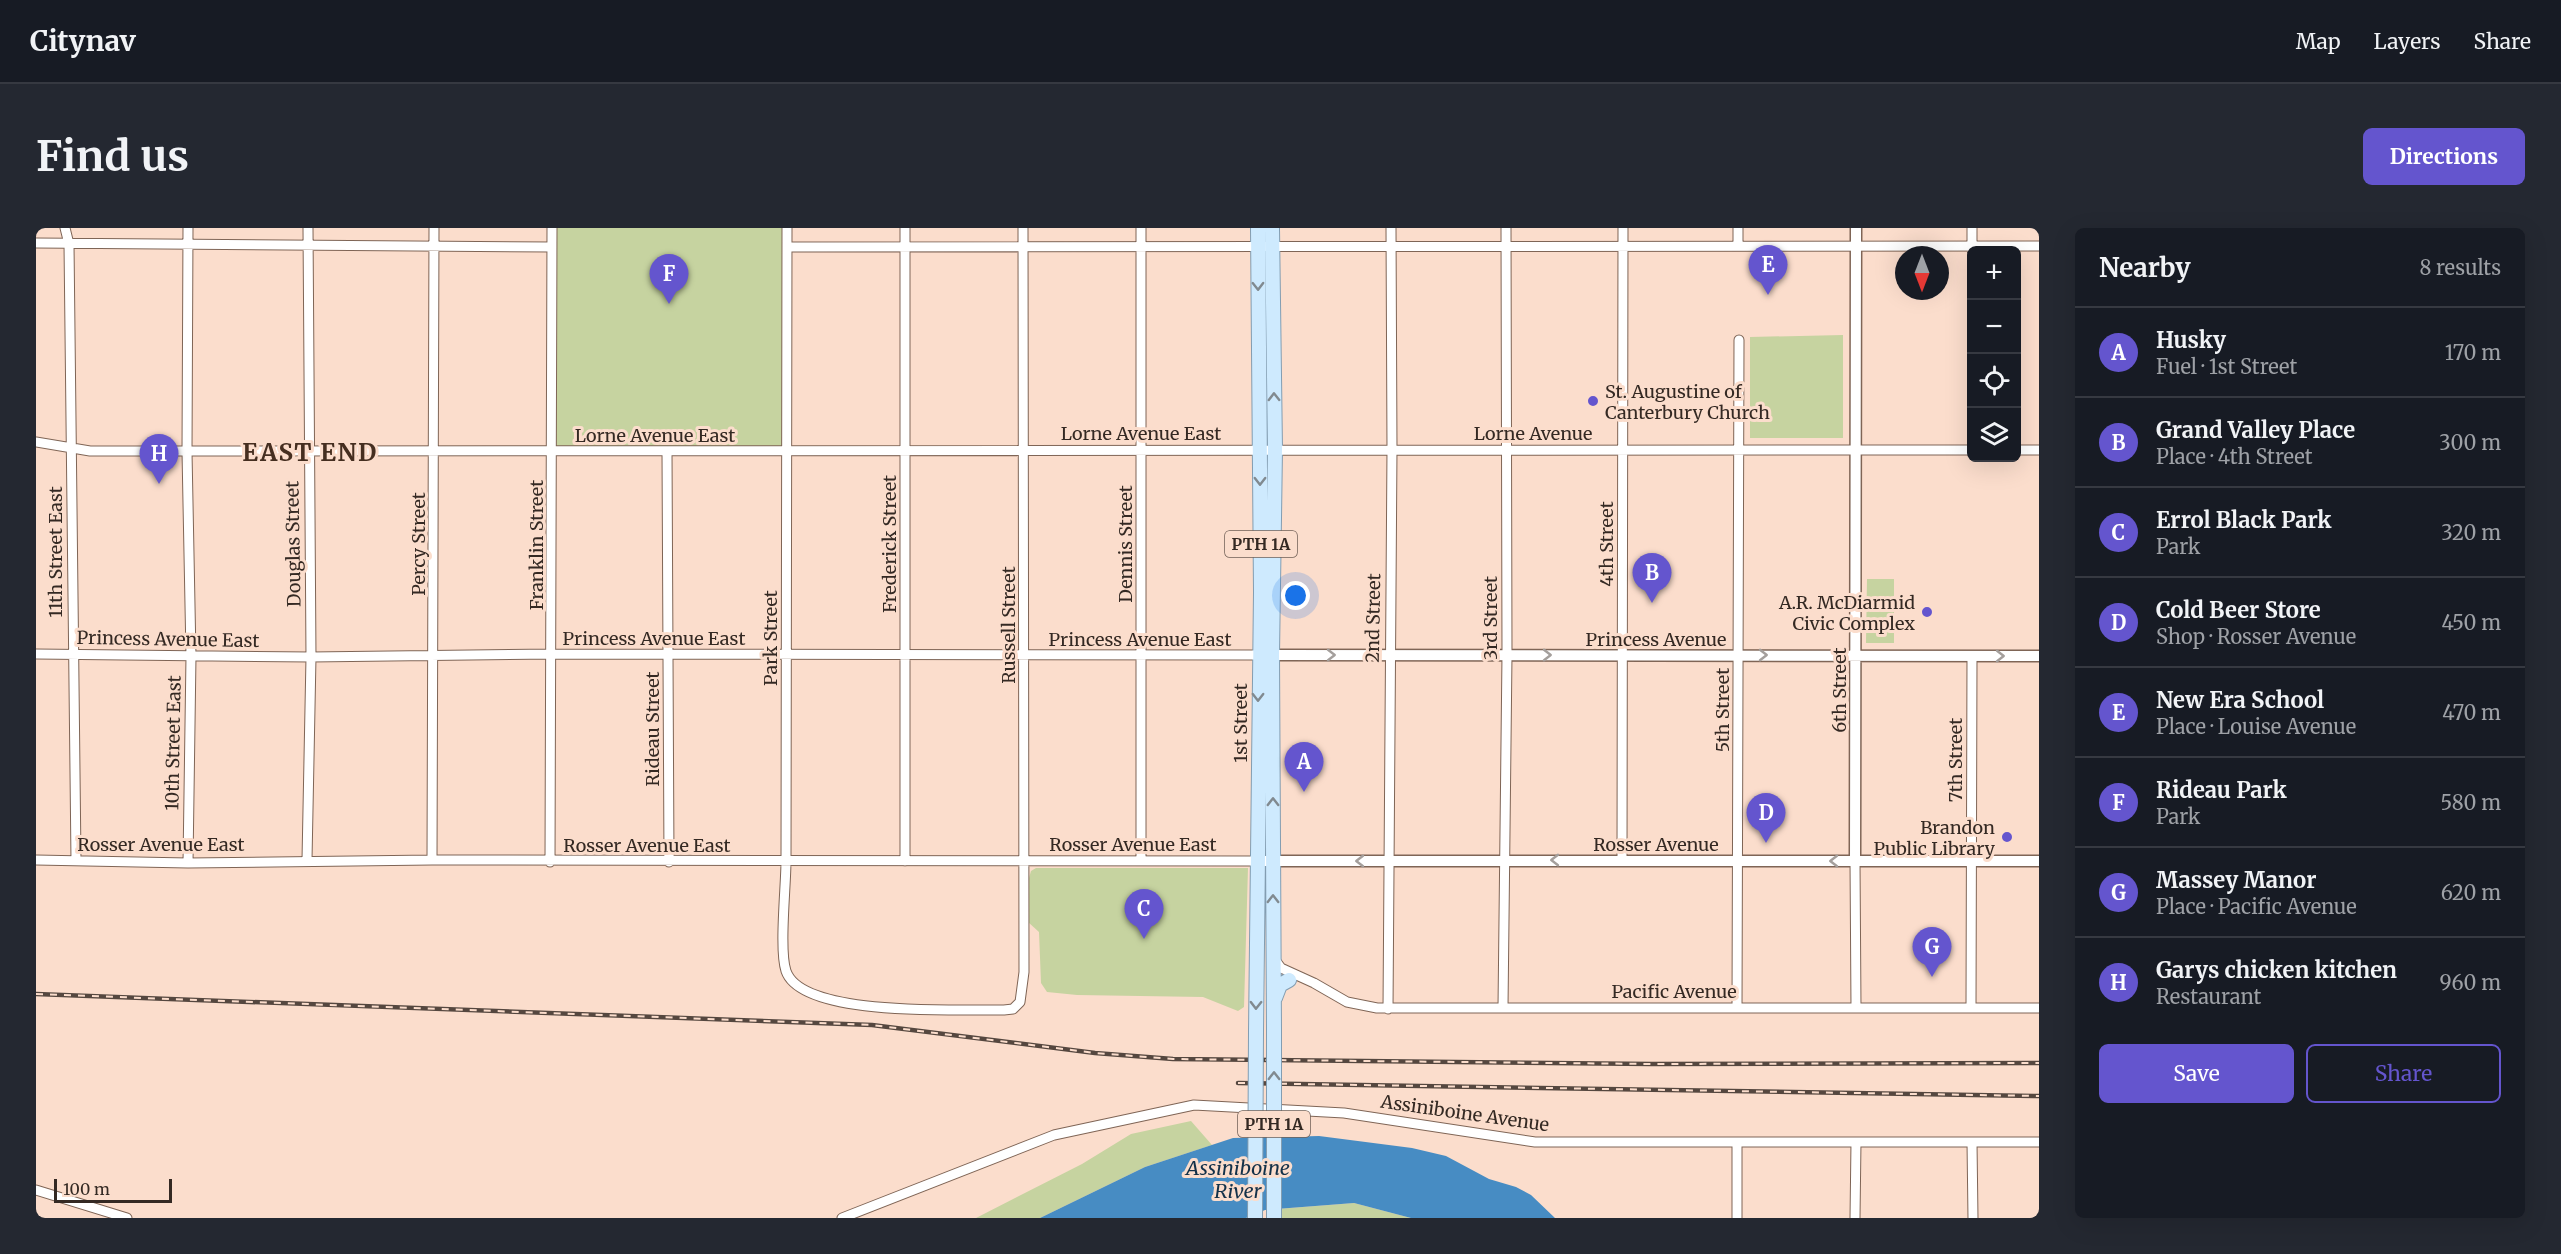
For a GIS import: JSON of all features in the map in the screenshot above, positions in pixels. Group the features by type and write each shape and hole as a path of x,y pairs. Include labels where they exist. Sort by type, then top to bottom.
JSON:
{"main road":[{"name":"1st Street","path":"1258,228 1265,246 1268,449 1261,592 1273,861 1274,1218"},
{"name":"1st Street","path":"1265,246 1272,228"},
{"name":"1st Street","path":"1255,1218 1258,861 1265,655"},
{"path":"1258,904 1263,935 1264,972 1273,979"},
{"path":"1274,1003 1280,985 1289,980"}],"street":[{"name":"11th Street East","path":"65,228 69,244"},
{"name":"11th Street East","path":"72,228 69,244 75,860"},
{"name":"10th Street East","path":"188,228 187,452 191,656 188,862"},
{"name":"Douglas Street","path":"307,860 311,657 308,228"},
{"name":"Percy Street","path":"432,860 434,228"},
{"name":"Franklin Street","path":"550,862 552,228"},
{"name":"Park Street","path":"787,228 784,950 786,972 793,983 804,991 830,1001 851,1005 1004,1010"},
{"name":"Frederick Street","path":"905,228 905,861"},
{"name":"Russell Street","path":"1004,1010 1016,1007 1023,992 1025,450 1023,228"},
{"name":"Dennis Street","path":"1141,228 1141,861"},
{"name":"2nd Street","path":"1388,1009 1392,449 1391,228"},
{"name":"3rd Street","path":"1503,1008 1507,655 1506,228"},
{"name":"4th Street","path":"1622,860 1623,228"},
{"path":"1738,228 1738,246"},
{"name":"6th Street","path":"1856,228 1856,1008"},
{"path":"1972,228 1972,246"},
{"path":"36,243 552,247"},
{"path":"787,247 1856,246 1967,248"},
{"path":"2021,247 2039,246"},
{"name":"5th Street","path":"1737,1008 1739,340"},
{"name":"Lorne Avenue East","path":"36,442 90,451 187,452 1268,449"},
{"name":"Lorne Avenue","path":"1268,449 1967,450"},
{"path":"2021,450 2039,450"},
{"name":"Rideau Street","path":"667,452 669,862"},
{"name":"Princess Avenue East","path":"36,654 311,657 552,654 668,656 1265,655"},
{"name":"Princess Avenue","path":"1265,655 2039,656"},
{"name":"7th Street","path":"1971,1008 1972,656"},
{"name":"Rosser Avenue East","path":"36,861 1258,861"},
{"name":"Rosser Avenue","path":"1258,861 2039,861"},
{"name":"Pacific Avenue","path":"1273,952 1276,963 1281,968 1347,1002 1388,1009 2039,1008"},
{"name":"Pacific Avenue","path":"1273,979 1314,983"},
{"name":"Assiniboine Avenue","path":"842,1218 1054,1135 1194,1105 1344,1113 1535,1142 2039,1142"},
{"path":"1737,1142 1737,1218"},
{"path":"1855,1218 1856,1142"},
{"path":"1972,1142 1972,1218"},
{"path":"36,1190 128,1218"}],"green space":[{"path":"551,228 787,228 786,451 552,451"},
{"path":"1843,335 1843,438 1750,438 1750,337"},
{"path":"1867,579 1894,579 1894,643 1866,643"},
{"path":"1036,868 1248,868 1244,1007 1238,1011 1203,997 1077,995 1047,992 1041,983 1039,932 1028,922 1029,878 1031,871"},
{"path":"1191,1121 1212,1145 1145,1167 1040,1218 976,1218 1082,1164 1131,1134"},
{"path":"1354,1203 1411,1218 1277,1218 1277,1209"}],"water":[{"name":"Assiniboine River","path":"1319,1136 1412,1148 1446,1156 1489,1179 1516,1187 1531,1195 1555,1218 1411,1218 1354,1203 1265,1210 1246,1218 1040,1218 1145,1167 1233,1138"}],"railway":[{"path":"36,994 872,1025 1095,1053 1173,1059 1652,1064 2039,1063"},
{"path":"1238,1083 2039,1096"}],"place":[{"name":"New Era School","path":"1768,295"},
{"name":"Rideau Park","path":"669,304"},
{"name":"St. Augustine of Canterbury Church","path":"1593,401"},
{"name":"Garys chicken kitchen","path":"159,484"},
{"name":"Grand Valley Place","path":"1652,603"},
{"name":"A.R. McDiarmid Civic Complex","path":"1927,612"},
{"name":"Husky","path":"1304,792"},
{"name":"Brandon Public Library","path":"2007,837"},
{"name":"Cold Beer Store","path":"1766,843"},
{"name":"Errol Black Park","path":"1144,939"},
{"name":"Massey Manor","path":"1932,977"}],"district":[{"name":"EAST END","path":"310,452"}]}
